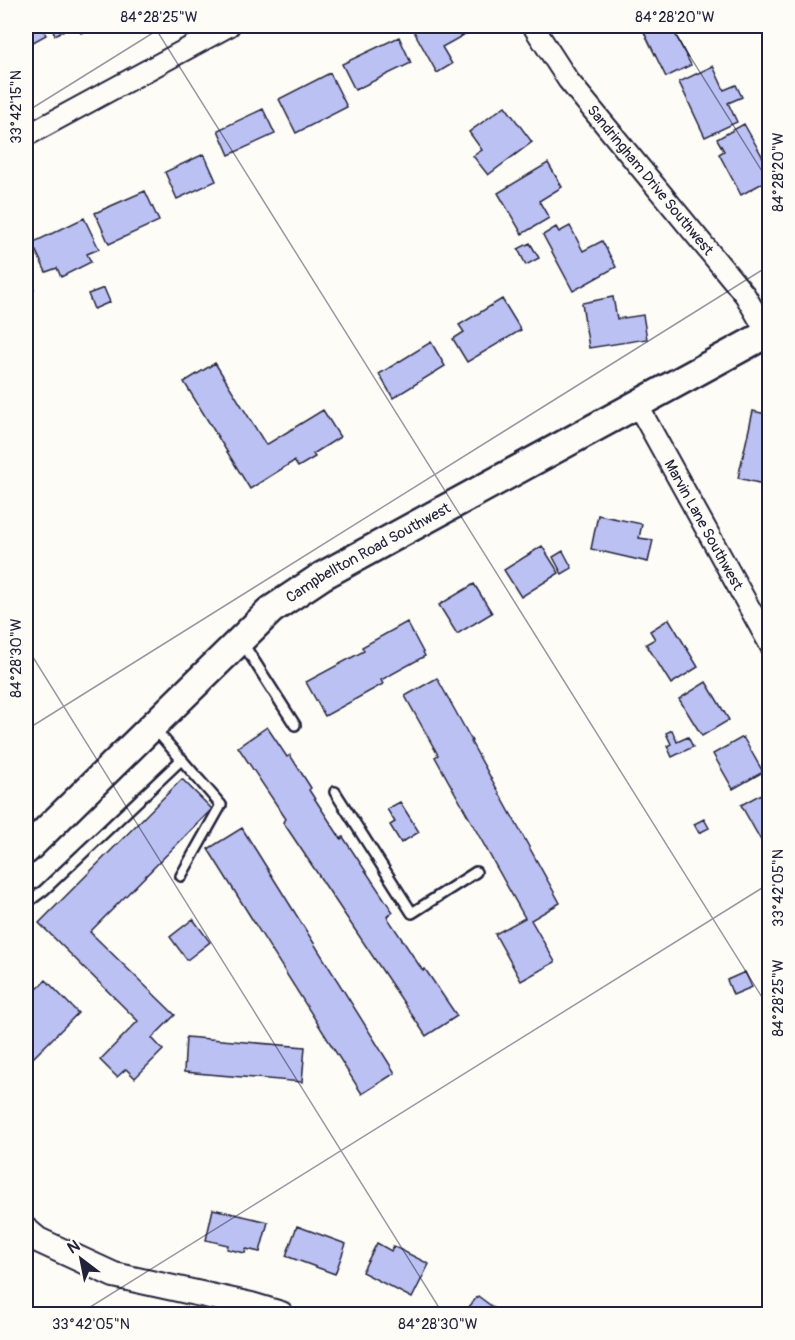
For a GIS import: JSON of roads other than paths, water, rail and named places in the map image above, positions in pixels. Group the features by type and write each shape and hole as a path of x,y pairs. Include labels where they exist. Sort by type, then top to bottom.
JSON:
{"main road":[{"name":"Campbellton Road Southwest","path":"26,850 271,610 322,576 768,332"}],"street":[{"path":"26,136 229,26"},
{"name":"Sandringham Drive Southwest","path":"533,26 568,80 745,295 768,332"},
{"name":"Marvin Lane Southwest","path":"637,404 770,645"},
{"path":"26,1230 38,1240 114,1275 251,1305 281,1314"}],"lane":[{"path":"240,640 295,725"},
{"path":"153,726 221,805 182,876"},
{"path":"26,901 44,890 182,759"},
{"path":"335,792 412,913 476,872"}]}
